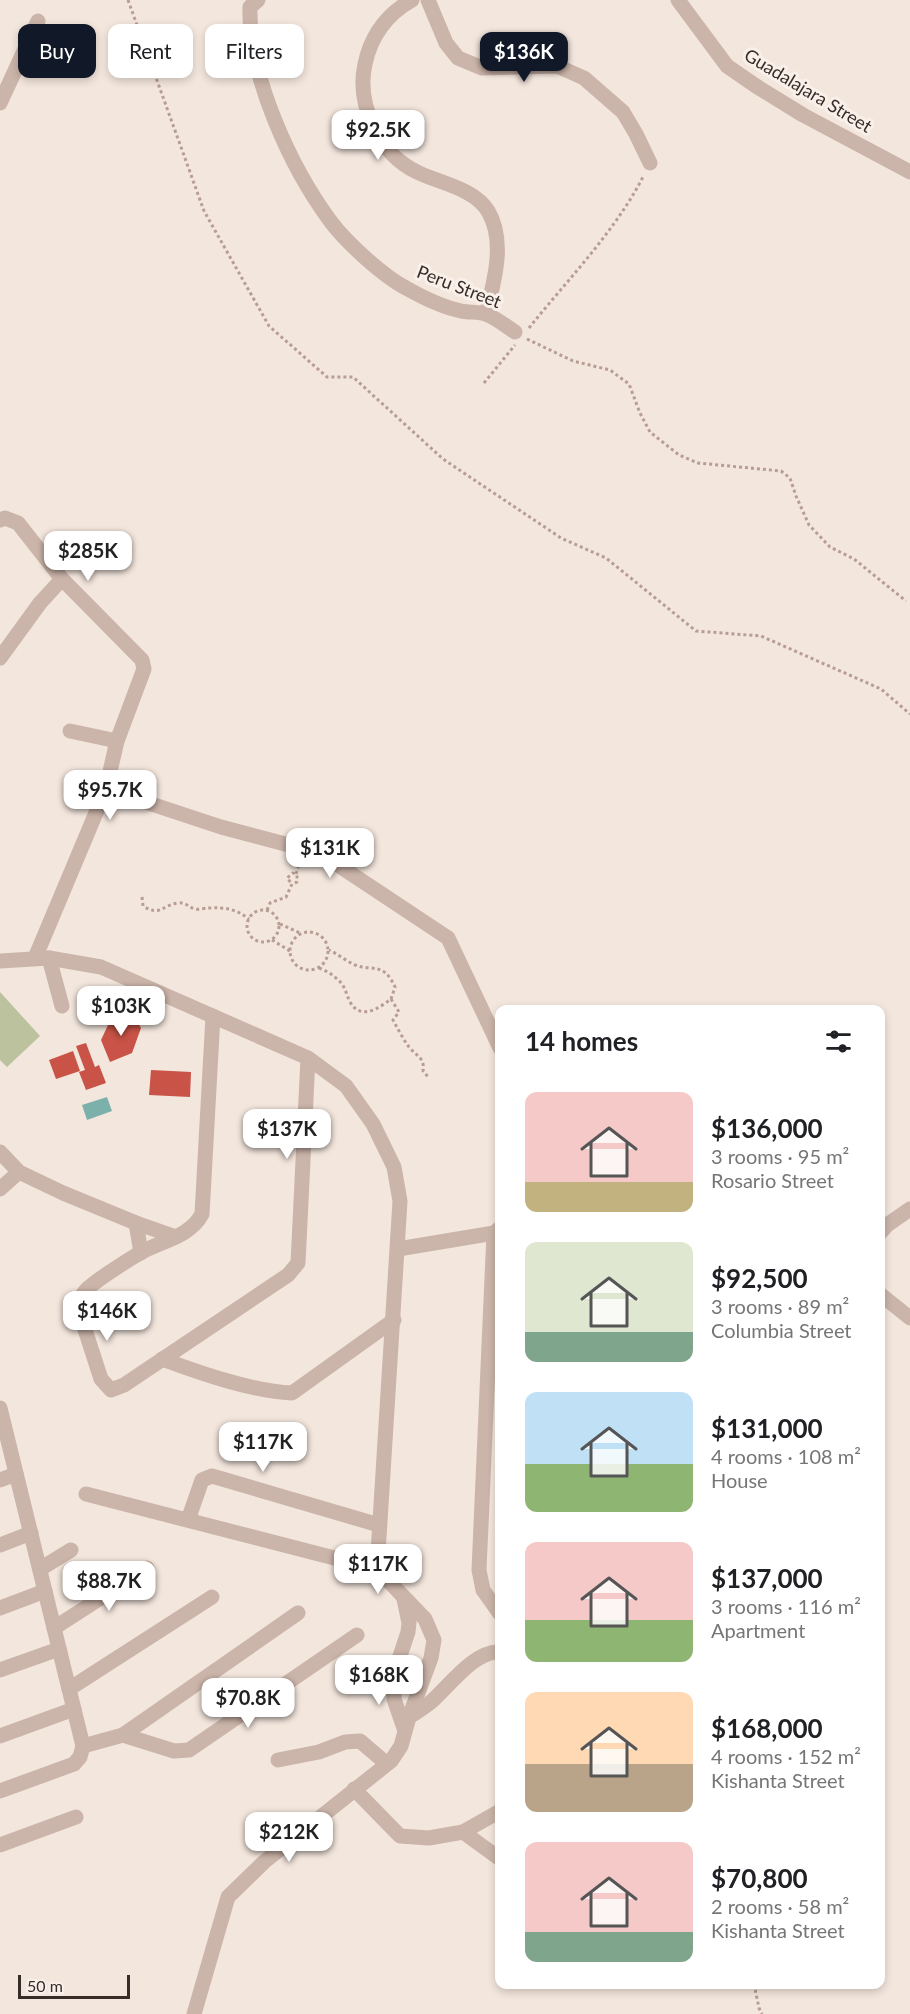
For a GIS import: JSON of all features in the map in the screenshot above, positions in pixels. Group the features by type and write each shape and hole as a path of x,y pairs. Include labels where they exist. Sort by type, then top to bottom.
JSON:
{"street":[{"path":"412,0 388,16 370,47 362,78 365,101 373,126 382,142 406,166 469,194 486,208 492,220 497,247 494,279 486,314"},
{"path":"428,0 447,43 458,58 482,68 558,66 584,78 623,112 650,163"},
{"name":"Guadalajara Street","path":"678,0 727,66 803,115 910,172"},
{"name":"Peru Street","path":"251,2 254,47 261,82 298,169 312,195 333,224 373,264 405,288 460,311 486,314 518,334"},
{"path":"0,102 38,21"},
{"path":"0,520 5,518 18,523 62,579 142,660 144,669 117,741 105,789 42,958 62,1006"},
{"path":"0,658 40,603 62,579"},
{"path":"70,731 117,741"},
{"path":"105,789 221,827 304,849 332,861 448,938 495,1037"},
{"path":"0,961 42,958 101,967 308,1058 346,1086 373,1124 394,1167 400,1201 377,1569"},
{"path":"213,1016 202,1214 199,1221 188,1231 141,1253 86,1290 79,1302 79,1311 101,1379 111,1390 124,1385 288,1275 298,1263 308,1058"},
{"path":"0,1152 19,1172 63,1193 176,1237"},
{"path":"0,1189 19,1172"},
{"path":"885,1227 910,1209"},
{"path":"136,1223 141,1253"},
{"path":"398,1249 495,1231"},
{"path":"495,1269 479,1570 483,1590 495,1607"},
{"path":"885,1298 910,1318"},
{"path":"162,1359 190,1369 298,1398 394,1320"},
{"path":"0,1791 74,1764 80,1757 83,1746 1,1412"},
{"path":"0,1480 16,1474"},
{"path":"188,1520 202,1480 212,1476 379,1525"},
{"path":"86,1494 377,1569 425,1619 434,1640 431,1658 405,1722 401,1746 387,1764 264,1862 228,1897 194,2014"},
{"path":"0,1545 30,1533"},
{"path":"39,1569 71,1550"},
{"path":"54,1628 147,1569"},
{"path":"0,1608 45,1591"},
{"path":"69,1689 212,1598"},
{"path":"404,1599 409,1623 396,1668 394,1699 405,1722"},
{"path":"83,1746 123,1735 298,1613"},
{"path":"123,1735 174,1750 189,1750 357,1635"},
{"path":"0,1670 59,1649"},
{"path":"405,1722 432,1701 462,1670 491,1652 495,1652"},
{"path":"396,1668 424,1676"},
{"path":"0,1736 74,1709"},
{"path":"278,1760 319,1752 345,1742 360,1741 387,1764"},
{"path":"354,1789 400,1836 429,1838 463,1832 495,1814"},
{"path":"0,1845 76,1817"},
{"path":"463,1832 495,1855"}],"path":[{"path":"128,0 204,211 269,326 327,377 353,377 443,459 561,538 606,558 696,631 761,636 881,689 910,714"},
{"path":"484,383 518,334 609,230 635,193 650,163"},
{"path":"518,334 573,361 610,370 629,384 650,432 679,455 698,462 781,471 790,478 809,525 830,547 854,559 906,601"},
{"path":"267,910 270,903 286,897 292,884"},
{"path":"142,897 143,906 152,912 163,910 176,903 187,904 195,909 230,909 240,912 249,919"},
{"path":"280,924 272,940 262,943 252,938 247,929 249,919 256,912 267,910 275,915 280,924 300,933 312,931 319,934 328,944 329,950 325,963 319,968 309,970 299,967 293,960 290,951 292,941 300,933"},
{"path":"272,940 290,951"},
{"path":"319,968 336,977 353,1007 367,1012 374,1011 391,999 394,987 386,974 371,967 357,966 329,950"},
{"path":"391,999 399,1012 393,1020 411,1050 422,1059 423,1071 429,1078"},
{"path":"755,1989 762,2014"}],"green space":[{"path":"0,992 40,1036 7,1067 0,1060"}],"water":[{"path":"107,1097 112,1111 87,1120 82,1105"}],"building":[{"path":"132,1013 141,1028 132,1053 110,1062 101,1040 109,1023"},
{"path":"86,1043 95,1067 99,1065 106,1083 86,1090 79,1072 85,1070 76,1046"},
{"path":"73,1051 80,1071 56,1079 49,1060"},
{"path":"151,1070 191,1072 190,1097 149,1095"}]}
